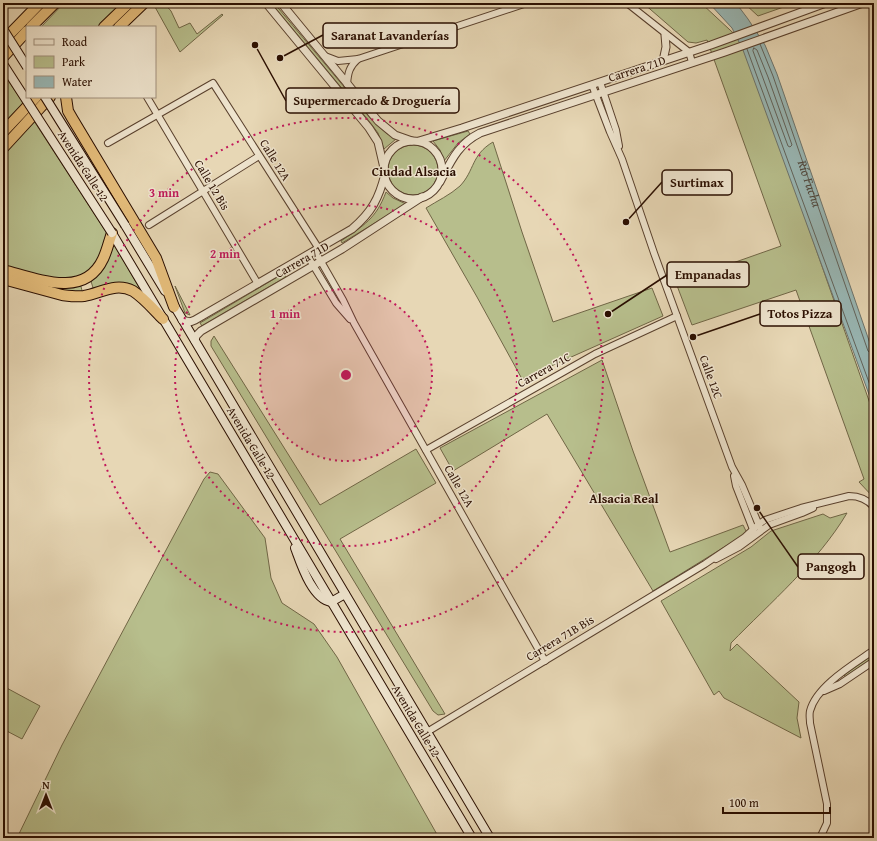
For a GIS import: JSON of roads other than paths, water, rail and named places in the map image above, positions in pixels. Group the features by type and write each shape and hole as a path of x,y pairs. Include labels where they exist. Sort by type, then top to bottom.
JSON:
{"highway":[{"path":"32,26 55,3"},
{"path":"105,26 129,3"},
{"path":"120,26 144,3"},
{"path":"28,26 39,4"},
{"path":"3,41 39,4"},
{"path":"3,57 26,30"},
{"path":"3,132 35,98"},
{"path":"3,148 49,98"},
{"path":"66,98 68,111 156,258 174,306"},
{"path":"3,270 59,284 80,281 96,269 102,260 112,233"},
{"path":"3,279 72,297 84,296 113,287 122,287 141,297 163,319"}],"main road":[{"path":"3,29 26,66"},
{"name":"Avenida Calle 12","path":"3,64 112,233 472,838"},
{"name":"Avenida Calle 12","path":"47,98 174,306 490,838"},
{"path":"331,602 345,594"}],"street":[{"path":"266,3 369,128 378,142 388,184 395,192 411,198 422,197 431,193 440,182 442,167 439,156 433,148 395,135 378,121 281,3"},
{"path":"324,56 338,61 358,59 527,3"},
{"path":"626,3 665,35 689,52 692,62"},
{"name":"Carrera 71D","path":"415,141 592,85 826,3"},
{"name":"Carrera 71D","path":"440,182 455,153 464,142 480,133 725,52 863,3"},
{"path":"663,61 666,46 665,35"},
{"path":"347,84 350,68 358,59"},
{"name":"Calle 12C","path":"600,82 600,93 610,132 622,159 732,467 760,527"},
{"name":"Calle 12A","path":"158,115 213,83 260,156 317,250 321,262 343,300 354,323 545,661"},
{"name":"Calle 12C","path":"592,85 600,93"},
{"name":"Calle 12 Bis","path":"148,98 258,284"},
{"path":"108,143 158,115"},
{"path":"384,171 386,161 393,149 405,142 415,141"},
{"path":"148,224 260,156"},
{"name":"Carrera 71D","path":"182,320 190,322 195,320 317,250 352,228 366,216 376,202 384,171"},
{"name":"Carrera 71D","path":"194,340 201,331 321,262 422,197"},
{"name":"Calle 12A","path":"307,255 336,303 354,323"},
{"name":"Carrera 71C","path":"426,450 596,354 677,316"},
{"name":"Calle 12C","path":"732,467 736,486 754,532"},
{"name":"Carrera 71B Bis","path":"427,732 705,564 754,532 772,517 849,496 859,497 869,502 874,507"},
{"path":"820,838 827,823 827,804 809,713 815,698 836,676 874,650"},
{"path":"821,692 840,684 874,661"}],"water":[{"name":"Río Fucha","path":"709,3 736,3 765,45 777,74 874,355 874,408 743,50 732,28"}],"place":[{"name":"Supermercado & Droguería","path":"255,45"},
{"name":"Saranat Lavanderías","path":"280,58"},
{"name":"Surtimax","path":"626,222"},
{"name":"Empanadas","path":"608,314"},
{"name":"Totos Pizza","path":"693,337"},
{"name":"Pangogh","path":"757,508"}],"district":[{"name":"Ciudad Alsacia","path":"414,171"},
{"name":"Alsacia Real","path":"624,498"}]}
